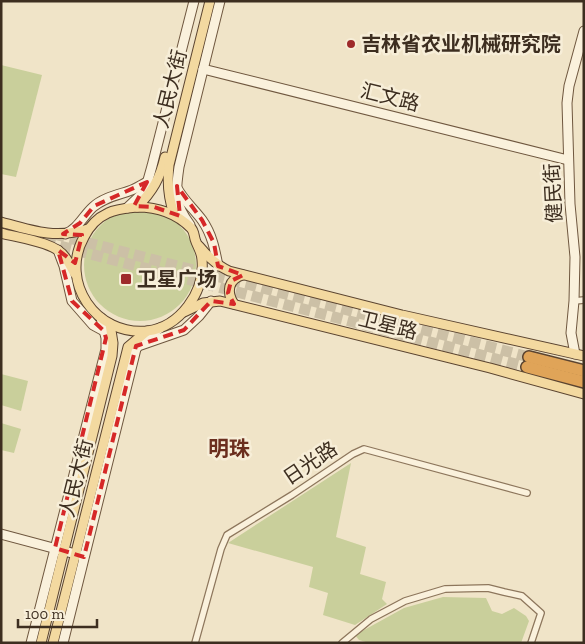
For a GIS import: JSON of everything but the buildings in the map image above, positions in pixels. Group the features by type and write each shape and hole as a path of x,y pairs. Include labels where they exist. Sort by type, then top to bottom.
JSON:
{"highway":[{"path":"584,370 528,362 584,382"}],"main road":[{"path":"127,208 142,195 147,182 194,1"},
{"name":"人民大街","path":"137,206 151,193 164,164 204,1"},
{"name":"人民大街","path":"174,214 168,196 169,165 210,1"},
{"path":"62,643 79,555 136,350 142,341 184,312 196,294 202,274 199,246 195,240 193,230 179,210 177,186 179,167 220,1"},
{"name":"健民街","path":"579,355 571,333 579,300 568,160 567,103 569,86 584,31"},
{"name":"汇文路","path":"204,69 568,160"},
{"path":"63,234 70,232 80,223 94,206 111,196 131,190 147,182"},
{"path":"177,186 188,205 202,220 214,243 218,266"},
{"path":"107,328 101,318 86,304 79,290 76,275 79,245 88,230 108,212 137,206 154,207 174,214 193,230"},
{"path":"1,222 45,234 70,234 88,230"},
{"path":"1,233 58,250 65,256 76,275"},
{"name":"卫星路","path":"199,246 218,266 243,275 491,336 579,355"},
{"path":"58,250 64,266 72,301 93,324 107,328 147,331 162,327"},
{"path":"234,304 228,293 231,282 234,278 243,275"},
{"path":"138,346 184,330 211,301"},
{"name":"卫星路","path":"184,312 203,303 220,301 490,368 584,394"},
{"name":"人民大街","path":"41,643 59,550 112,356 113,343 107,328"},
{"name":"人民大街","path":"53,643 79,555 128,347 147,331"},
{"path":"1,534 79,555"},
{"path":"31,643 59,550"}],"street":[{"name":"日光路","path":"195,643 221,549 227,535 292,495 353,454 364,449 527,494"},
{"path":"342,643 371,619 405,600 445,589 488,588 522,596 541,613 531,643"}],"highlighted area":[{"path":"147,182 134,206 154,207 180,216 177,186 202,220 214,243 218,266 243,275 231,281 228,293 234,304 211,301 184,330 136,346 84,557 55,548 106,338 104,331 72,301 58,250 75,263 82,235 63,234 80,223 94,206"}],"green space":[{"path":"1,65 42,75 16,177 1,174"},
{"path":"140,209 161,213 180,225 192,244 196,265 192,286 180,305 161,317 140,321 119,317 100,305 88,286 84,265 88,244 100,225 119,213"},
{"path":"1,374 28,381 21,411 1,405"},
{"path":"1,423 21,429 14,453 1,450"},
{"path":"351,463 336,537 366,547 360,574 386,582 382,599 387,604 355,625 323,615 328,593 309,587 313,567 228,543"},
{"path":"443,597 486,598 492,611 502,614 514,608 526,616 529,621 521,643 369,643 359,640 355,635 404,608"}],"tunnel":[{"path":"54,234 529,357"},
{"path":"44,242 527,367"}],"place":[{"name":"吉林省农业机械研究院","path":"351,44"},
{"name":"卫星广场","path":"126,279"}],"district":[{"name":"明珠","path":"229,448"}]}
